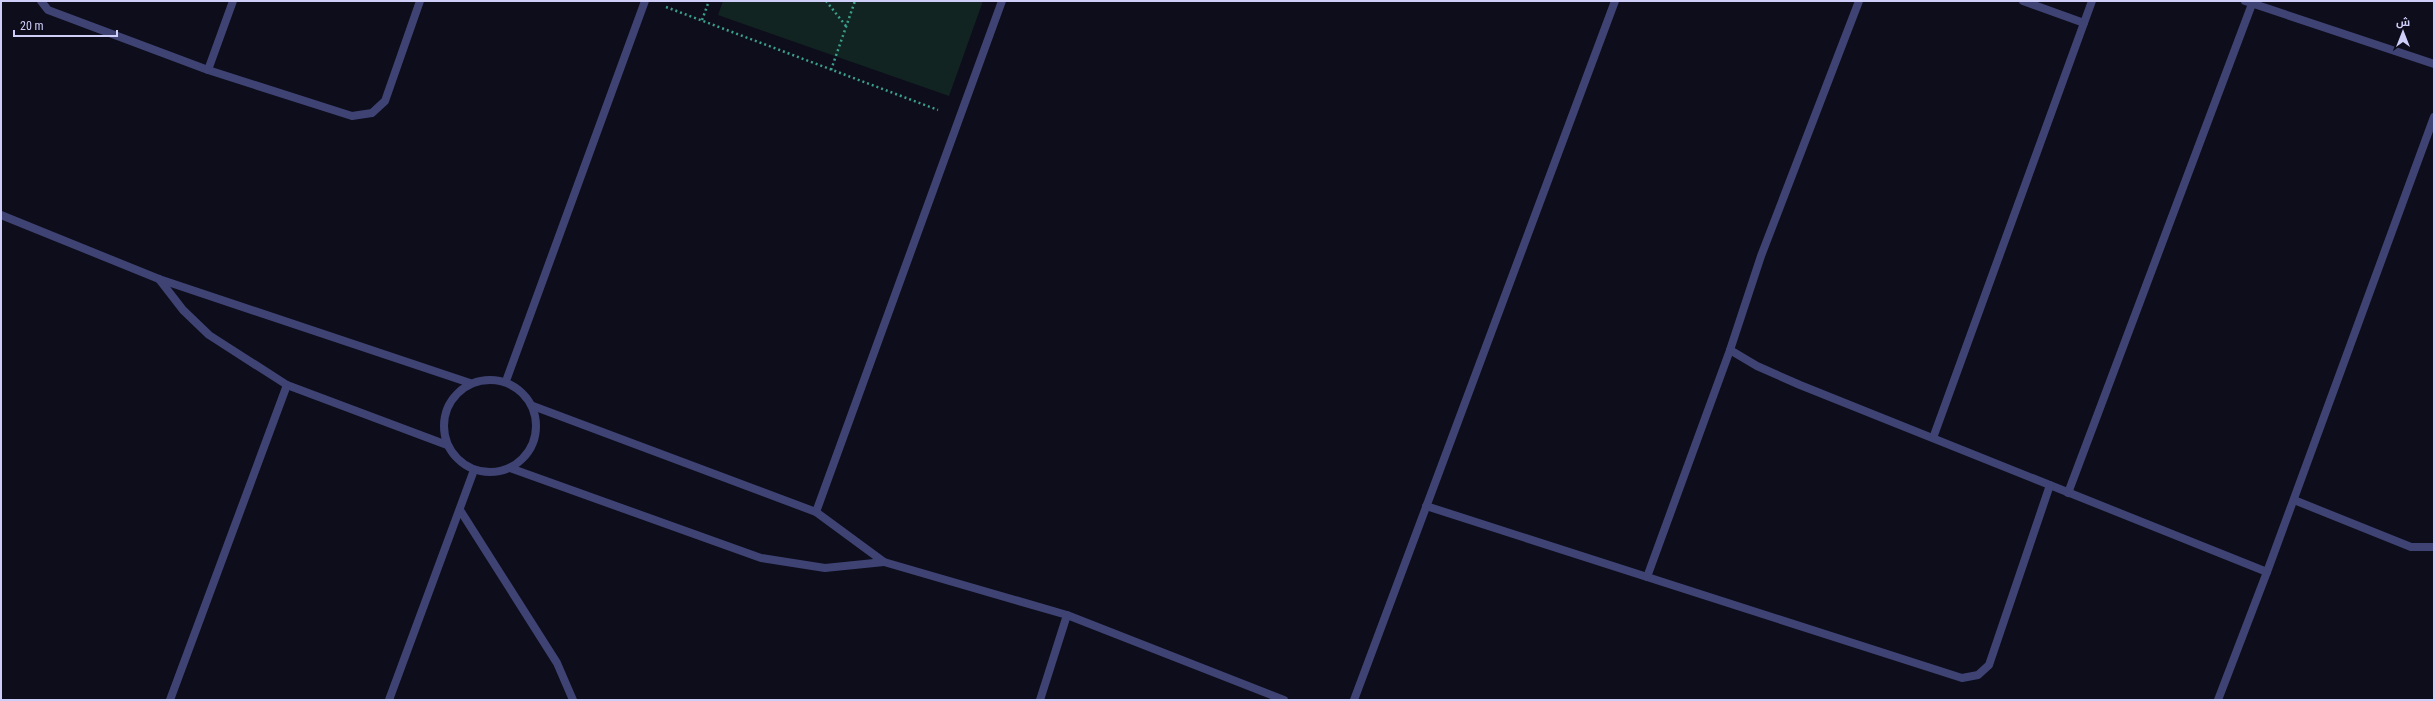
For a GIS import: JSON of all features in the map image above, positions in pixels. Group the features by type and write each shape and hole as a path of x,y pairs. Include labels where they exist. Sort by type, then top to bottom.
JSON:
{"street":[{"path":"41,1 48,10 208,70 352,116 372,113 385,101 420,1"},
{"path":"208,70 233,1"},
{"path":"506,381 645,1"},
{"path":"816,512 1002,1"},
{"path":"1354,700 1615,1"},
{"path":"1647,577 1730,350 1761,256 1859,1"},
{"path":"2023,1 2084,23"},
{"path":"1932,438 2092,1"},
{"path":"2068,493 2248,3 2434,64"},
{"path":"2218,700 2268,572 2434,117"},
{"path":"1,215 159,279 470,383"},
{"path":"159,279 183,310 209,335 287,385 447,445"},
{"path":"1730,350 1764,369 2068,493 2268,572"},
{"path":"488,379 506,381 522,391 533,406 537,423 535,442 525,457 510,468 493,473 474,470 458,460 447,445 443,428 446,410 455,394 470,383 488,379"},
{"path":"170,700 287,385"},
{"path":"533,406 816,512 884,562 1067,615 1284,700"},
{"path":"510,468 761,558 825,568 884,562"},
{"path":"390,700 474,470"},
{"path":"1426,506 1962,678 1978,675 1989,665 2050,485"},
{"path":"2294,500 2410,547 2434,548"},
{"path":"460,510 557,663 573,700"},
{"path":"1040,700 1067,615"}],"path":[{"path":"702,20 709,1"},
{"path":"826,1 846,26"},
{"path":"831,70 856,1"},
{"path":"664,7 960,118"}],"green space":[{"path":"723,1 983,1 949,96 718,15"}]}
